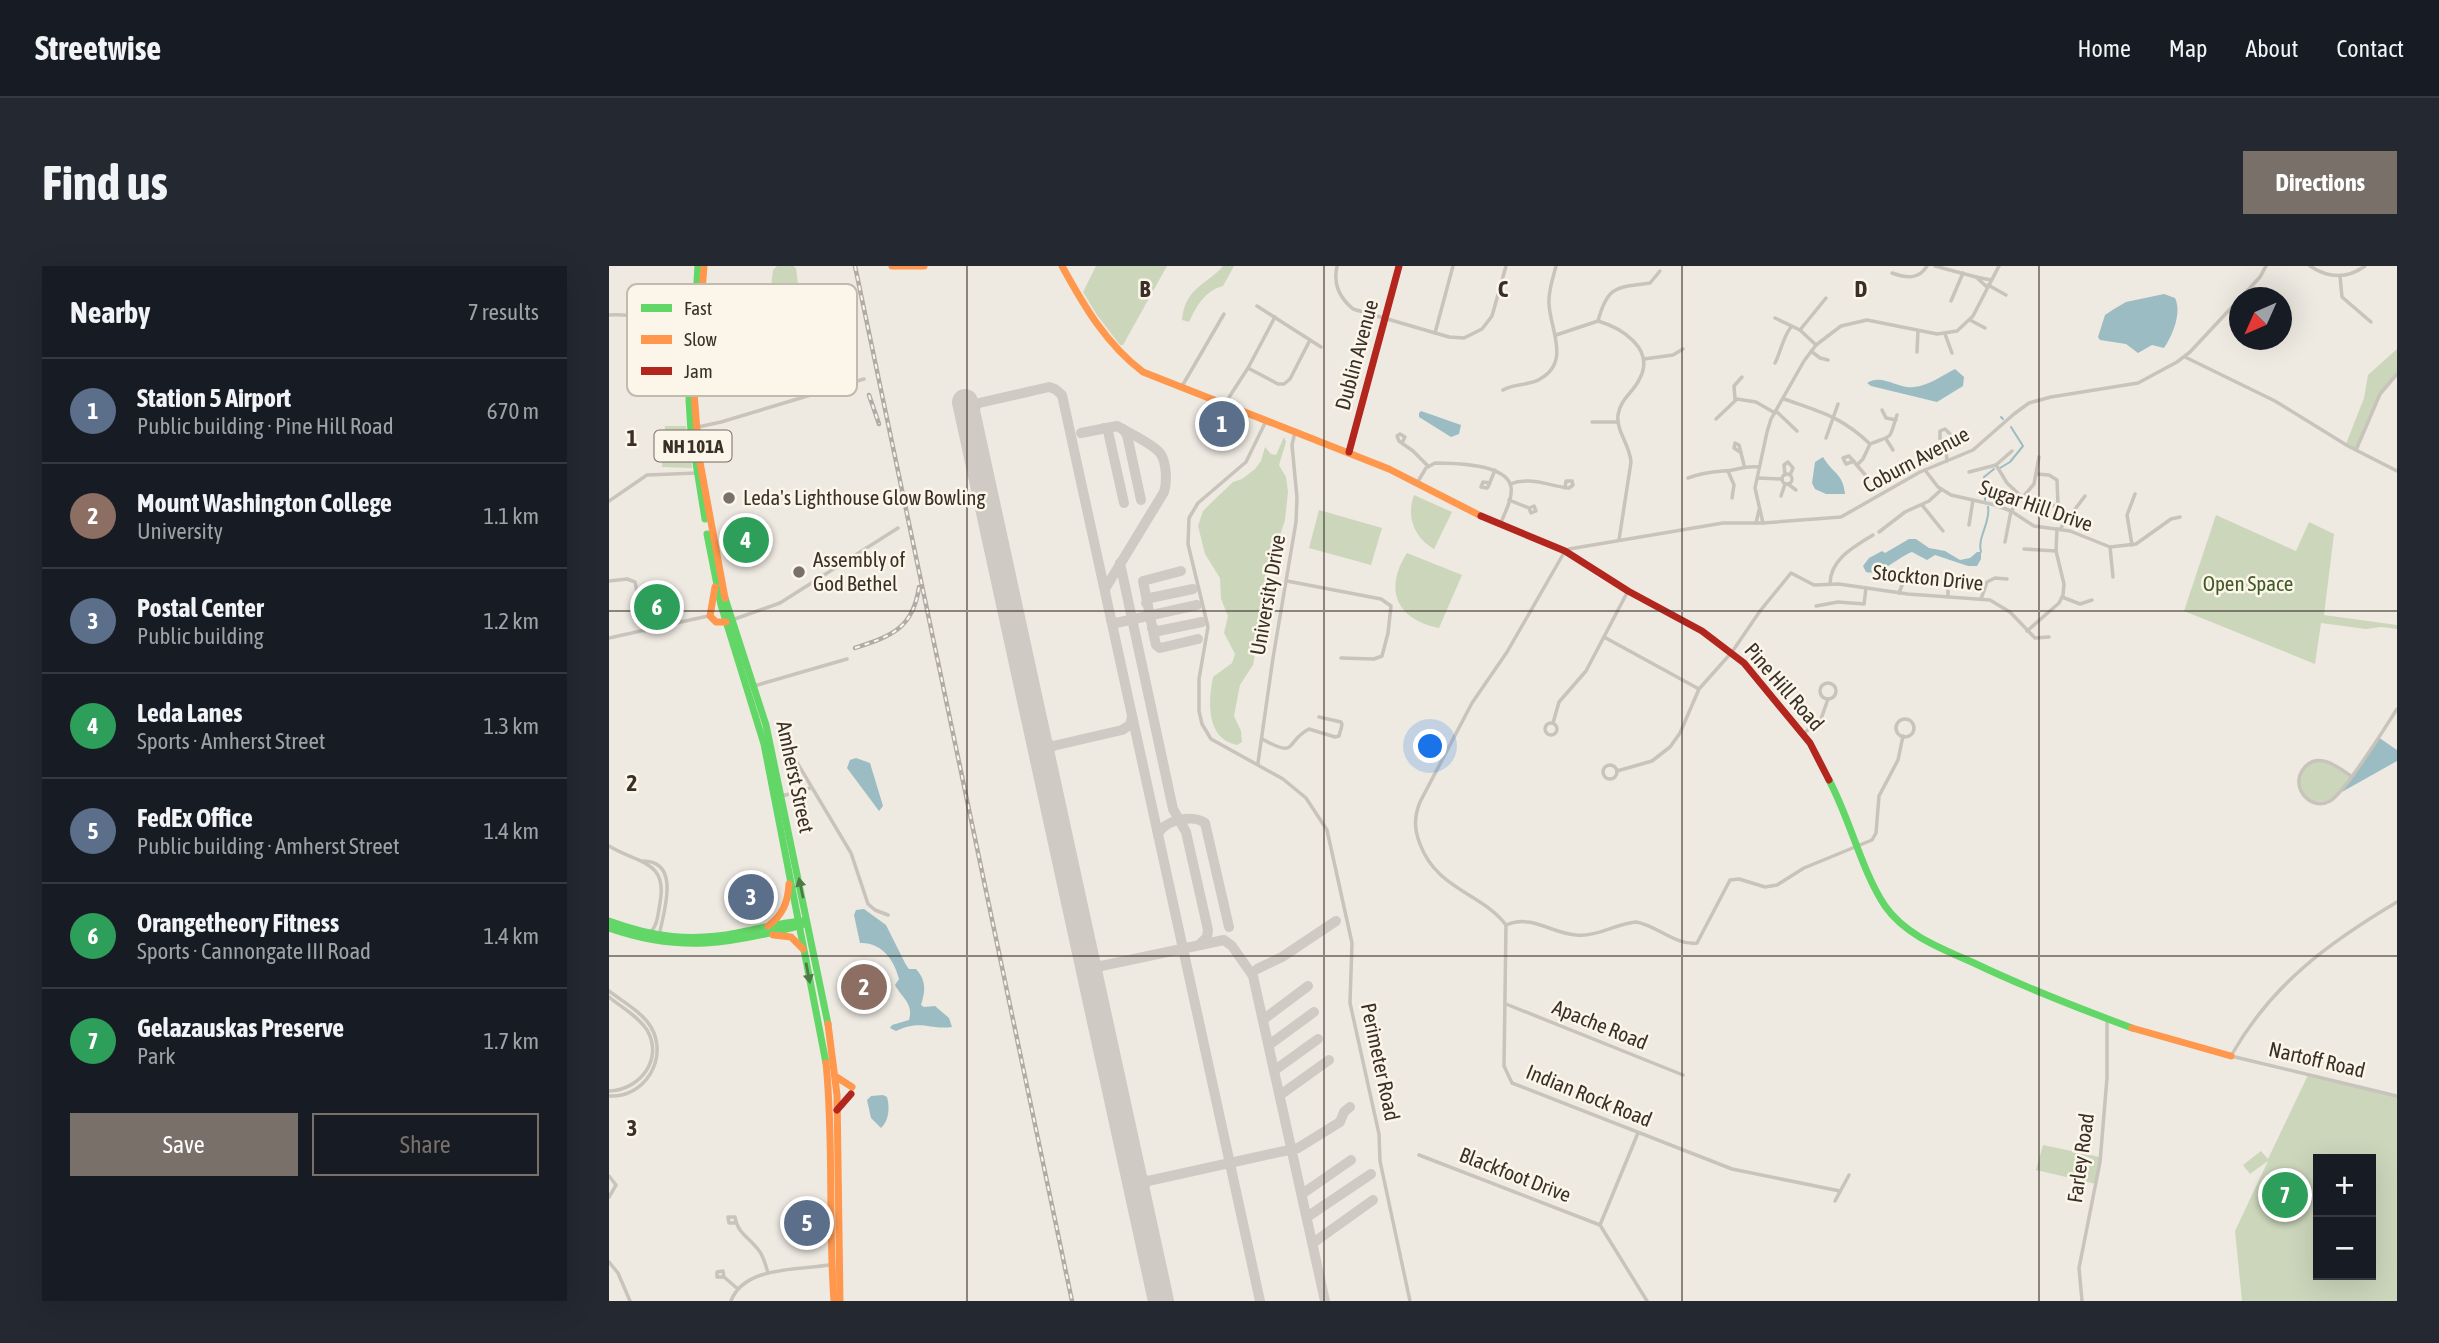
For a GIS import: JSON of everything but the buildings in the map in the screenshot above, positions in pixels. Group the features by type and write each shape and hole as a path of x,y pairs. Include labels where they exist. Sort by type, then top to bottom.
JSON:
{"main road":[{"name":"Amherst Street","path":"697,284 698,266"},
{"name":"Amherst Street","path":"703,284 704,266"},
{"path":"891,266 924,266"},
{"name":"Pine Hill Road","path":"1062,266 1088,310 1120,353 1143,372 1349,452 1500,525 1565,551 1628,591 1679,617 1732,652 1756,676 1803,734 1825,768 1880,897 1893,916 1910,931 2021,985 2107,1019 2231,1056"},
{"name":"Dublin Avenue","path":"1349,452 1399,266"},
{"name":"Amherst Street","path":"690,396 697,473 716,585 766,725 826,1010 837,1111 840,1301"},
{"name":"Amherst Street","path":"694,396 696,427 717,565 729,622 764,744 828,1075 834,1301"},
{"path":"716,585 710,616 716,622 729,622"},
{"path":"762,932 783,911 788,897 789,877"},
{"path":"609,921 658,940"},
{"path":"609,928 631,937 701,940 762,932 808,922"},
{"path":"762,932 787,935 796,940 803,950"},
{"path":"835,1075 851,1090 837,1111"}],"street":[{"path":"1337,266 1336,284 1346,302 1356,310 1455,338 1464,338 1482,329 1492,316 1506,266"},
{"path":"1434,333 1453,266"},
{"path":"1503,390 1536,382 1546,376 1556,361 1558,345 1549,300 1556,266"},
{"path":"1892,274 1915,276 1922,274 1927,266"},
{"path":"1935,266 1991,280"},
{"path":"1763,523 1757,486 1767,432 1775,412 1816,345 1833,331 1859,321 1877,321 1918,331 1945,334 1957,331 1970,320 1999,266"},
{"name":"Coburn Avenue","path":"1565,551 1578,546 1723,523 1841,517 1925,470 1977,448 2029,403 2138,383 2185,357 2260,277 2266,266"},
{"path":"2311,266 2325,274 2340,276 2365,266"},
{"path":"1598,321 1605,300 1613,290 1621,286 1650,283 1660,271"},
{"path":"1951,301 1963,273"},
{"path":"1976,276 2006,295"},
{"path":"2340,276 2342,297 2371,321"},
{"path":"1800,330 1826,298"},
{"path":"1257,306 1321,347"},
{"path":"1181,388 1224,314"},
{"path":"609,315 627,315"},
{"path":"1224,405 1248,368 1275,317"},
{"path":"1775,318 1800,330 1816,345"},
{"path":"1970,320 1985,328"},
{"path":"1556,335 1598,321 1632,340 1644,359 1641,378 1622,402 1618,422 1630,450 1631,462 1619,541"},
{"path":"1775,363 1784,344 1784,336 1791,327"},
{"path":"1917,352 1918,331"},
{"path":"1945,334 1952,353"},
{"path":"1248,368 1277,384 1284,384 1290,379 1310,340"},
{"path":"1644,359 1674,355 1683,349"},
{"path":"1811,351 1828,360"},
{"path":"2185,357 2227,376 2397,471"},
{"path":"2356,450 2376,402 2397,374"},
{"path":"1716,419 1735,399 1734,386 1742,377"},
{"path":"857,381 864,379"},
{"path":"696,427 722,422 808,396"},
{"path":"1735,399 1756,401 1775,412 1797,431"},
{"path":"1784,399 1834,417 1847,424 1870,444"},
{"path":"1826,438 1838,404"},
{"path":"1867,477 1856,463 1863,458 1870,444 1886,439 1894,430 1897,418 1882,416 1882,410"},
{"name":"Perimeter Road","path":"1266,421 1246,462 1193,510 1189,518 1187,535 1208,627 1198,688 1202,724 1218,745 1258,763 1283,779 1306,799 1317,813 1330,841 1352,943 1350,1003 1379,1134 1380,1161 1411,1301"},
{"path":"1592,422 1618,422"},
{"name":"University Drive","path":"1258,763 1298,509 1292,445 1295,432"},
{"path":"1886,439 1893,450"},
{"path":"1945,441 1947,461"},
{"path":"1402,443 1428,466"},
{"path":"1969,472 1996,465 2012,451"},
{"path":"1740,452 1744,466"},
{"path":"2005,542 2011,511 2034,484 2039,457"},
{"path":"1417,483 1428,466 1444,463 1495,470 1510,484 1509,500 1500,525"},
{"path":"1996,465 2007,483 2022,497"},
{"path":"1688,478 1708,471 1728,471 1744,466 1759,467"},
{"path":"1490,483 1495,470"},
{"path":"1879,532 1941,490 1925,470"},
{"path":"1728,471 1734,485 1733,498"},
{"path":"609,501 647,475 697,473"},
{"path":"2037,474 2049,475 2057,480 2058,505 2068,519"},
{"path":"1758,478 1786,476 1792,480 1786,484"},
{"path":"1781,496 1786,476"},
{"path":"1510,484 1527,480 1565,488"},
{"path":"1786,484 1796,490"},
{"name":"Sugar Hill Drive","path":"1941,490 2011,511 2034,526 2078,533 2111,547 2132,545 2148,537 2171,519 2179,517"},
{"path":"2132,545 2127,515 2135,494"},
{"path":"2027,631 2062,597 2064,584 2056,551 2059,529 2085,496"},
{"path":"1509,500 1529,508"},
{"path":"1969,525 1973,500"},
{"path":"1922,505 1943,531"},
{"path":"2042,507 2058,505"},
{"path":"1756,523 1759,510"},
{"path":"729,622 784,601 898,528"},
{"path":"1830,584 1831,573 1837,562 1873,535"},
{"path":"2111,547 2113,576"},
{"path":"2024,549 2056,551"},
{"path":"1565,551 1507,652 1472,703 1423,795 1415,819 1420,844 1434,868 1497,915 1506,925 1529,921 1580,935 1636,922 1683,942 1697,943 1730,880 1739,879 1761,886 1777,885 1804,868 1870,842 1875,836 1881,792 1898,760 1903,736"},
{"name":"Stockton Drive","path":"1732,652 1791,573 1814,585 1830,584 1995,602 2005,608 2035,638 2049,637"},
{"path":"1899,593 1904,580 1915,575"},
{"path":"1981,599 1987,582 1995,578 2007,579"},
{"path":"609,582 627,579 635,582 645,631"},
{"path":"1945,579 1948,596"},
{"path":"1287,581 1385,600 1391,606 1382,656 1374,659 1341,658"},
{"path":"1817,606 1838,602 1864,604 1866,588"},
{"path":"1553,723 1559,702 1586,671 1628,591"},
{"path":"2062,597 2080,604 2092,600"},
{"path":"609,638 710,616"},
{"path":"1604,637 1699,689"},
{"path":"1617,771 1647,763 1667,750 1680,733 1699,689 1732,652"},
{"path":"754,686 847,659"},
{"path":"1803,734 1821,719 1828,699 1835,695 1836,689 1827,682 1820,687 1819,692 1828,699"},
{"path":"2351,776 2328,762 2314,761 2301,773 2299,787 2309,801 2323,803 2336,797 2351,776 2397,709"},
{"path":"1262,739 1284,749 1291,747 1310,729 1339,736 1341,722 1319,717"},
{"path":"1902,719 1908,720 1914,726 1913,732 1903,736 1897,731 1897,725 1902,719"},
{"path":"789,749 855,862 869,904 875,910 888,915"},
{"path":"782,796 811,787"},
{"path":"609,846 658,872 663,884 655,926 652,932 645,934"},
{"path":"641,861 647,860 656,864 668,882 658,940"},
{"path":"2231,1056 2273,996 2309,962 2337,940 2397,902"},
{"name":"Indian Rock Road","path":"1506,925 1504,1066 1512,1083 1740,1172 1840,1191"},
{"path":"609,991 645,1019 653,1031 657,1046 653,1070 642,1084 627,1094 609,1096"},
{"path":"609,998 645,1027 653,1047 648,1069 640,1079 625,1089 609,1091"},
{"name":"Apache Road","path":"1506,1004 1683,1075"},
{"name":"Farley Road","path":"2082,1301 2079,1268 2100,1162 2107,1078 2107,1019"},
{"name":"Nartoff Road","path":"2231,1056 2397,1096"},
{"path":"1638,1133 1600,1225 1647,1301"},
{"name":"Blackfoot Drive","path":"1419,1155 1600,1225"},
{"path":"1835,1201 1849,1175"},
{"path":"609,1176 616,1185 609,1197"},
{"path":"734,1223 762,1255 768,1273"},
{"path":"609,1262 618,1273 630,1301"},
{"path":"731,1301 738,1289 755,1277 832,1265"},
{"path":"724,1277 738,1289"}],"green space":[{"path":"777,266 793,266 796,268 798,284 771,284 773,270"},
{"path":"1096,266 1167,266 1123,345 1120,345 1097,315 1083,292"},
{"path":"1223,266 1234,266 1223,286 1211,291 1202,300 1189,322 1182,320 1187,300 1192,293"},
{"path":"2397,349 2397,374 2380,394 2356,450 2346,444 2364,398 2368,375"},
{"path":"665,426 686,426 692,468 662,467"},
{"path":"1284,437 1286,442 1279,465 1286,477 1288,492 1285,520 1269,571 1253,665 1240,685 1234,716 1241,731 1242,742 1237,745 1219,735 1214,727 1210,708 1213,677 1232,663 1235,654 1224,633 1228,616 1221,599 1220,578 1205,554 1198,526 1203,511 1233,482 1255,469 1261,461 1265,447 1271,454 1276,455"},
{"path":"1414,495 1452,512 1434,549 1421,539 1413,526 1411,511"},
{"path":"1319,510 1382,528 1371,565 1309,548"},
{"name":"Open Space","path":"2216,515 2296,551 2309,522 2334,534 2324,615 2397,625 2397,629 2366,629 2321,623 2315,664 2184,611"},
{"path":"1407,553 1462,575 1439,628 1413,618 1404,611 1398,601 1396,579"},
{"path":"2314,761 2324,761 2351,776 2339,793 2330,800 2309,801 2299,787 2302,770"},
{"path":"2308,1075 2397,1096 2397,1301 2242,1301 2235,1231 2268,1161 2250,1174 2243,1165 2261,1151 2268,1159"},
{"path":"2043,1145 2100,1157 2096,1184 2036,1170"}],"water":[{"path":"2164,294 2175,298 2177,317 2171,337 2164,348 2152,345 2138,353 2126,344 2100,340 2098,337 2105,315 2126,302"},
{"path":"1955,369 1964,377 1963,386 1937,402 1867,383 1884,380 1908,387 1919,386"},
{"path":"1421,411 1461,425 1459,434 1451,437 1419,417"},
{"path":"1823,457 1840,478 1845,494 1826,494 1815,489 1812,483 1815,462"},
{"path":"1909,539 1916,539 1929,548 1945,551 1960,560 1981,552 1981,559 1977,566 1968,566 1935,555 1927,560 1912,552 1883,569 1866,572 1863,566 1869,558 1882,551 1885,553"},
{"path":"2378,737 2397,750 2397,761 2340,793"},
{"path":"856,758 870,763 883,806 879,811 847,768 850,760"},
{"path":"864,909 886,925 906,965 920,973 924,987 921,1005 935,1006 949,1018 952,1027 919,1025 896,1031 890,1028 909,1020 910,1009 895,985 899,979 890,959 874,945 860,943 854,915 856,910"},
{"path":"871,1096 887,1097 889,1109 886,1122 881,1128 871,1118 867,1100"}],"waterway":[{"path":"2000,468 2010,462 2023,446 2011,427"},
{"path":"1985,500 1984,477 1994,469"},
{"path":"1981,552 1988,507"}],"taxiway":[{"path":"969,421 971,410 979,403 1049,387 1062,395 1260,1301"},
{"path":"1081,433 1117,426 1157,450 1165,467 1164,492 1105,589"},
{"path":"1104,428 1108,431 1124,503"},
{"path":"1123,429 1127,435 1141,500"},
{"path":"1120,563 1173,809 1186,832 1208,930 1207,937 1200,944"},
{"path":"1181,571 1143,581 1156,645 1160,648 1198,639"},
{"path":"1146,603 1150,598 1193,589"},
{"path":"1111,620 1116,623 1197,605"},
{"path":"1152,628 1158,631 1202,622"},
{"path":"1037,731 1043,742 1053,746 1122,730 1130,725 1132,717"},
{"path":"1044,762 1047,750 1053,746"},
{"path":"1158,835 1166,826 1179,820 1193,819 1205,823 1229,927"},
{"path":"1257,969 1282,957 1336,921"},
{"path":"1086,956 1092,964 1101,966 1224,940 1232,946 1253,976 1325,1301"},
{"path":"1092,984 1094,972 1101,966"},
{"path":"1264,1019 1308,986"},
{"path":"1269,1045 1314,1012"},
{"path":"1275,1070 1318,1039"},
{"path":"1280,1095 1329,1060"},
{"path":"1148,1181 1298,1148 1340,1122 1344,1112 1350,1107"},
{"path":"1302,1194 1351,1160"},
{"path":"1133,1168 1139,1178 1148,1181 1140,1189 1139,1198"},
{"path":"1307,1217 1371,1174"},
{"path":"1313,1243 1373,1200"}],"runway":[{"path":"965,402 1161,1301"}],"railway":[{"path":"855,266 1072,1301"},
{"path":"869,395 879,424"},
{"path":"855,648 889,634 906,622 912,613 919,587"}],"traffic: fast":[{"path":"697,284 698,266"},
{"path":"689,396 691,432 705,519"},
{"path":"707,534 721,605 764,744 826,1063"},
{"path":"725,598 766,725 828,1024"},
{"path":"1829,780 1877,892 1885,906 1903,926 1938,947 1994,972 2132,1028"},
{"path":"609,921 641,931 688,937 720,936 801,921"},
{"path":"609,928 659,941 705,943 752,937 802,925"}],"traffic: slow":[{"path":"703,284 704,266"},
{"path":"892,266 924,266"},
{"path":"1062,266 1107,337 1143,372 1389,469 1481,516"},
{"path":"694,396 699,457 725,598"},
{"path":"715,587 710,616 716,622 726,622"},
{"path":"768,926 784,908 789,884"},
{"path":"773,935 791,937 803,949"},
{"path":"828,1024 837,1095 840,1301"},
{"path":"2132,1028 2231,1056"},
{"path":"826,1063 834,1301"},
{"path":"835,1076 852,1087"}],"traffic: jam":[{"path":"1349,452 1399,266"},
{"path":"1481,516 1565,551 1628,591 1702,631 1744,663 1810,743 1829,780"},
{"path":"837,1110 851,1094"}],"place":[{"name":"Station 5 Airport","path":"1222,424"},
{"name":"Leda's Lighthouse Glow Bowling","path":"729,498"},
{"name":"Leda Lanes","path":"746,540"},
{"name":"Assembly of God Bethel","path":"799,572"},
{"name":"Orangetheory Fitness","path":"657,607"},
{"name":"Postal Center","path":"751,897"},
{"name":"Mount Washington College","path":"864,987"},
{"name":"Gelazauskas Preserve","path":"2285,1195"},
{"name":"FedEx Office","path":"807,1223"}]}
